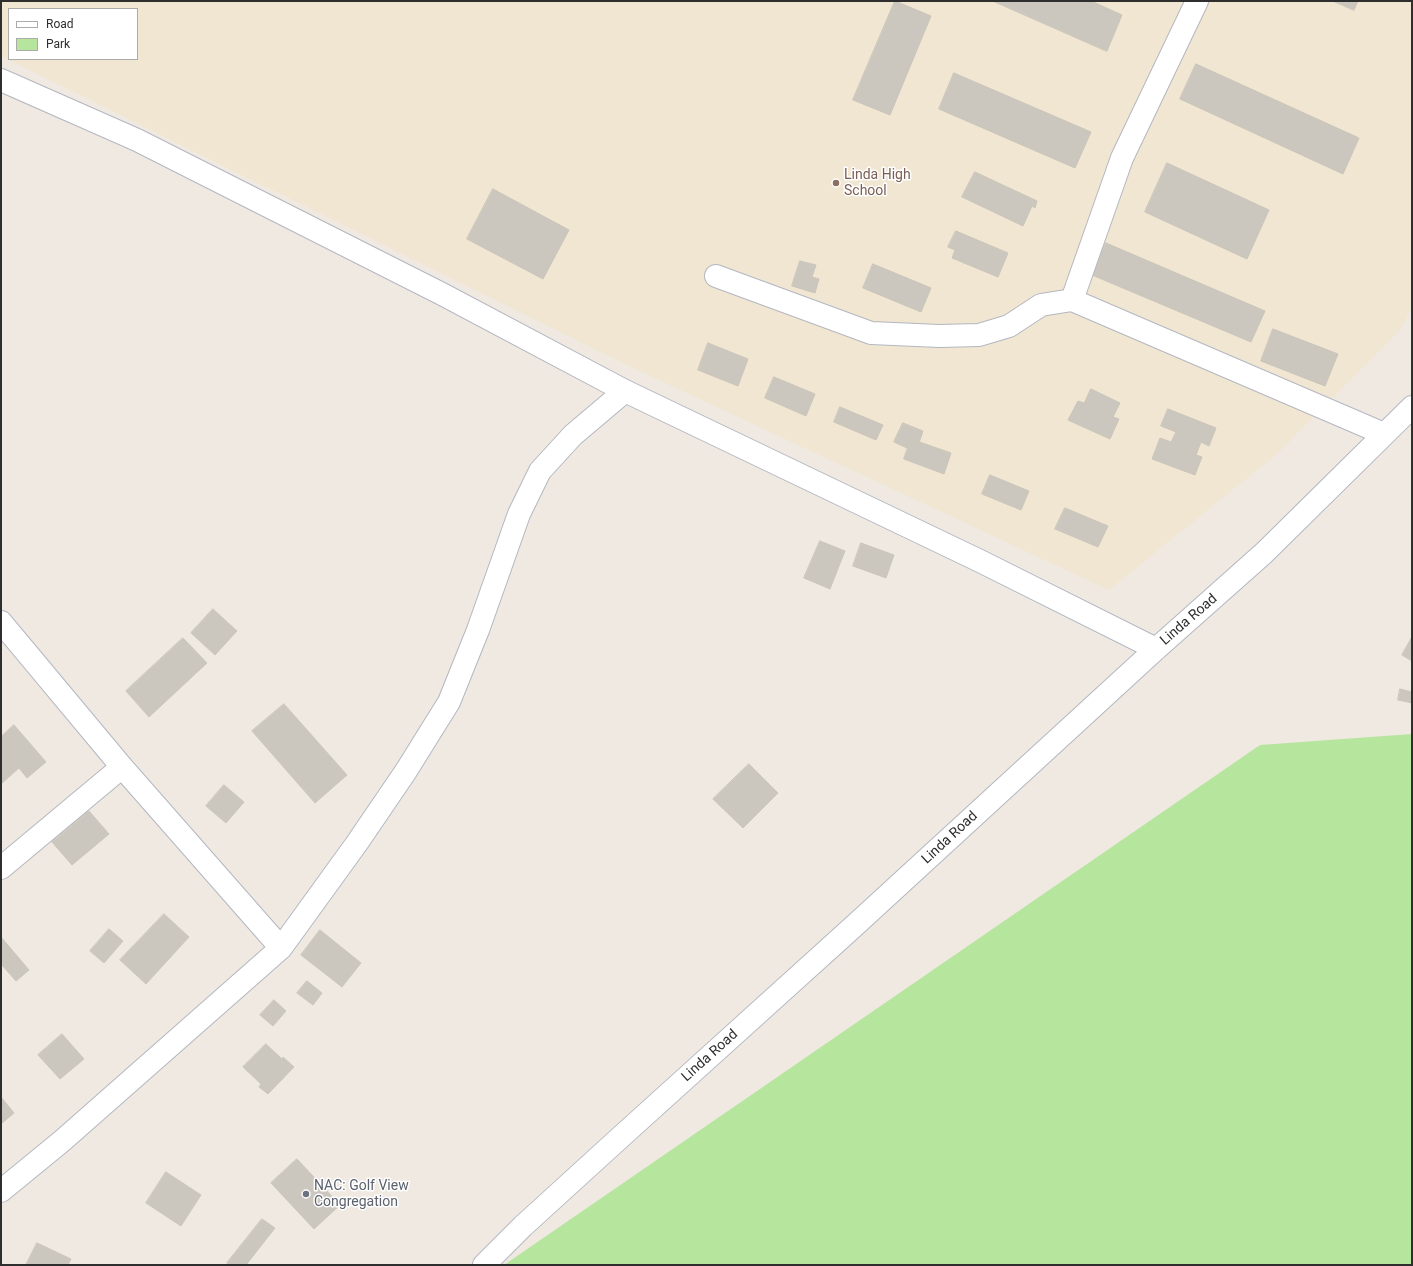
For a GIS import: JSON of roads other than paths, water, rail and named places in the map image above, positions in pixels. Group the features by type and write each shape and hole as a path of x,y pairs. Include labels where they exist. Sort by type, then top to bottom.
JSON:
{"street":[{"path":"1072,300 1122,158 1197,1"},
{"path":"1,80 144,144 442,294 626,391 980,561 1156,649"},
{"path":"716,276 871,333 939,336 979,335 1008,326 1041,305 1072,300 1384,434"},
{"path":"1,1191 62,1141 280,948 357,843 406,771 449,702 478,630 519,514 540,471 573,435 626,391"},
{"name":"Linda Road","path":"484,1265 535,1215 853,927 1156,649 1264,553 1412,407"},
{"path":"1,622 122,767 280,948"},
{"path":"1,868 122,767"}],"place":[{"name":"Linda High School","path":"836,183"},
{"name":"NAC: Golf View Congregation","path":"306,1194"}]}
